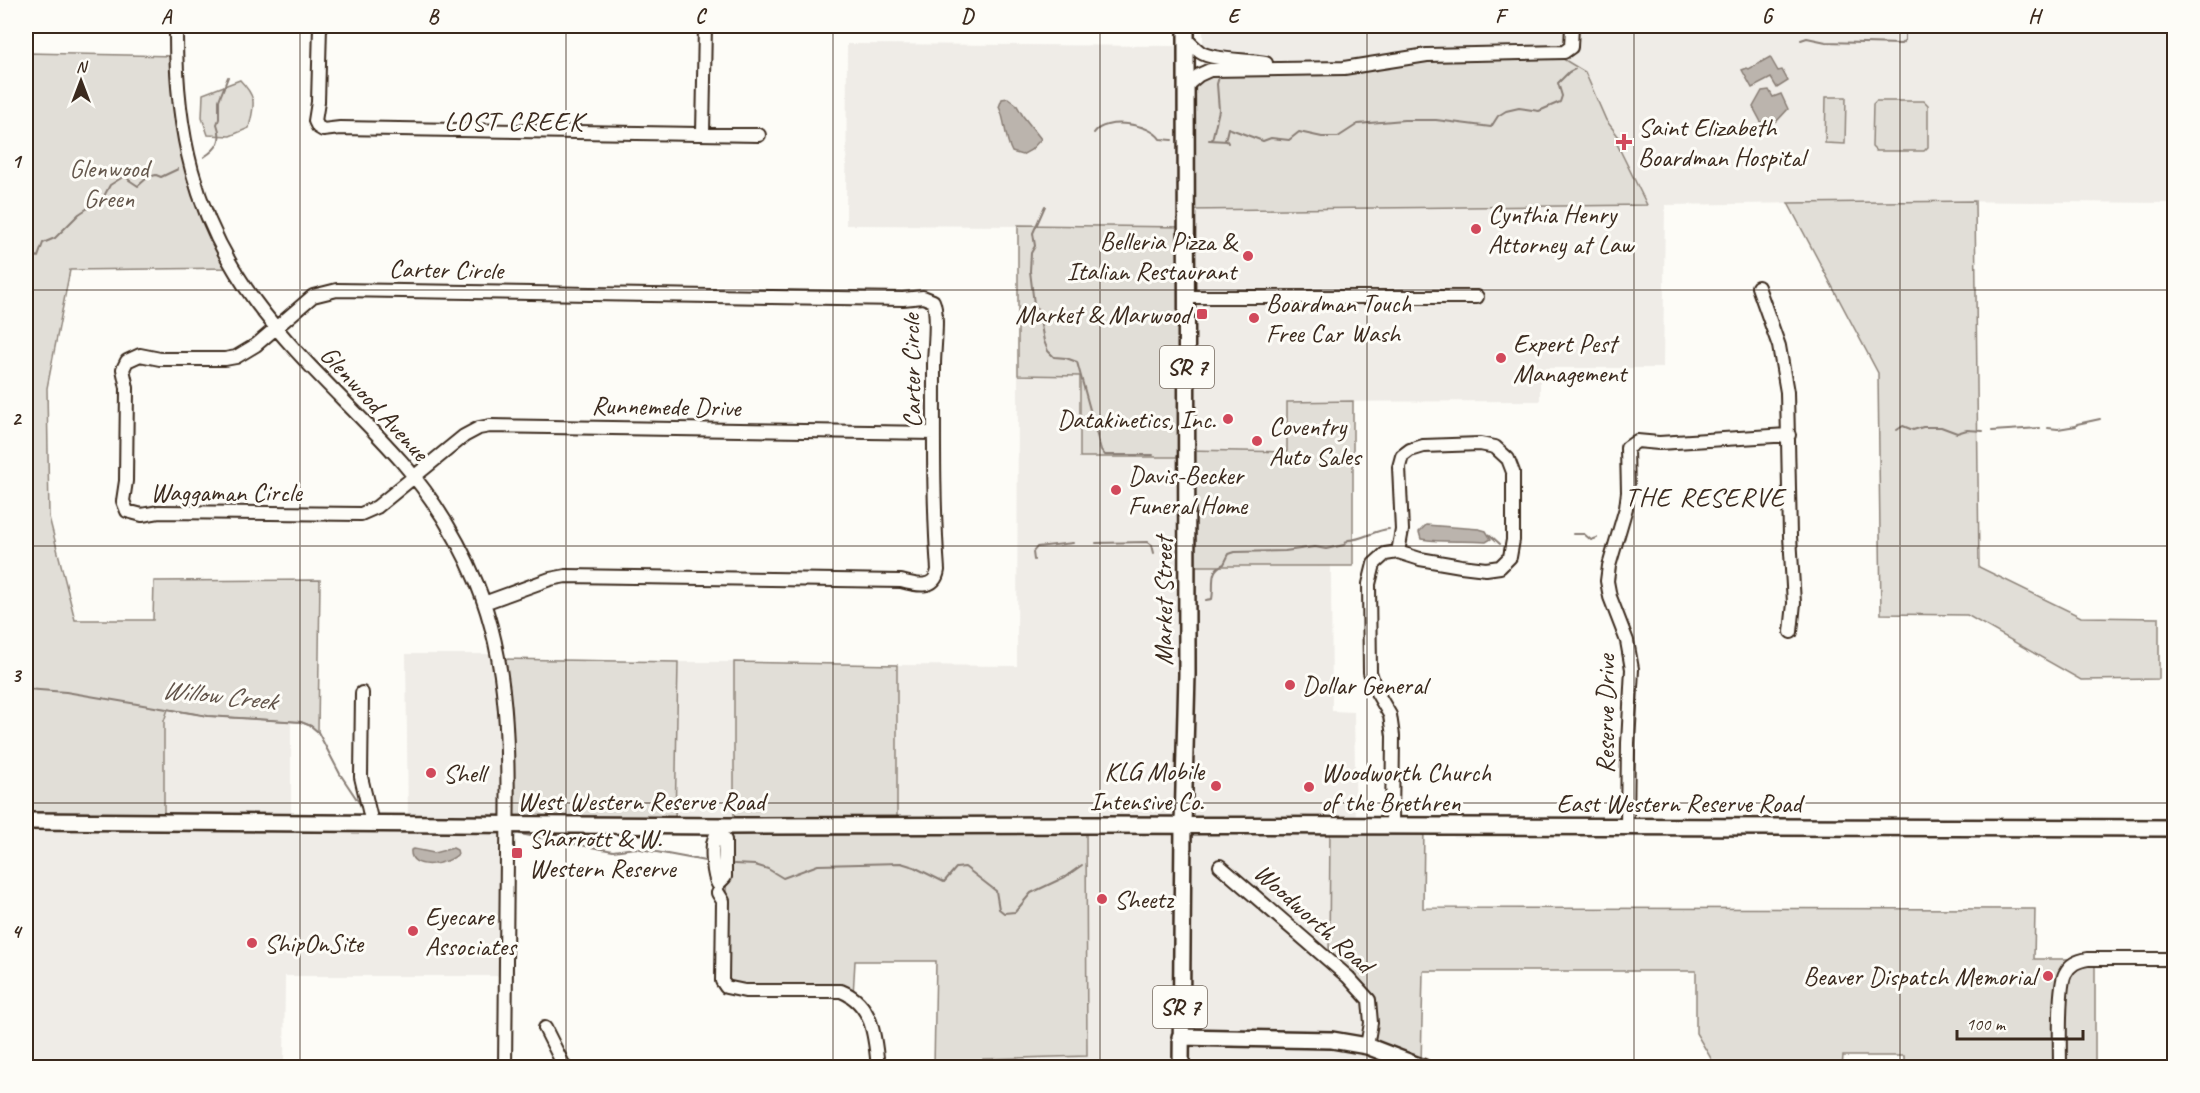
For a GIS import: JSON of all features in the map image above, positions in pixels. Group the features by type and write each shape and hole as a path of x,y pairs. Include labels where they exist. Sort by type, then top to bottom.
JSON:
{"main road":[{"name":"Market Street","path":"1180,1068 1183,825 1188,674 1186,32"},
{"name":"West Western Reserve Road","path":"26,821 507,824 719,829 1183,825"},
{"name":"East Western Reserve Road","path":"1183,825 2175,828"},
{"path":"1180,1037 1332,1040 1367,1046 1424,1068"}],"street":[{"name":"Glenwood Avenue","path":"176,26 177,95 192,173 200,199 230,263 255,301 276,327 414,477 459,546 484,603 498,654 506,705 505,1068"},
{"path":"320,26 318,102 315,121 323,130 340,128 759,135"},
{"path":"703,134 705,26"},
{"path":"1186,86 1199,75 1210,70 1344,68 1428,55 1564,52 1571,47 1572,26"},
{"path":"1186,32 1200,52 1212,58 1257,61 1288,68"},
{"path":"1758,287 1774,330 1787,392 1790,537 1794,603 1791,632"},
{"name":"Carter Circle","path":"276,327 313,296 337,290 903,299 923,297 933,302 937,315 934,333 934,433 938,570 934,580 927,585 901,581 566,576 550,579 484,603"},
{"path":"1187,297 1477,297"},
{"name":"Waggaman Circle","path":"276,327 249,350 236,357 159,359 140,355 131,357 127,361 123,369 127,388 126,481 123,501 127,511 142,515 159,512 355,515 377,507 414,477"},
{"name":"Runnemede Drive","path":"414,477 473,431 490,426 934,433"},
{"name":"Reserve Drive","path":"1628,827 1628,743 1632,669 1627,641 1610,597 1607,581 1609,566 1626,508 1627,448 1637,441 1659,442 1789,435"},
{"path":"1392,826 1393,736 1390,715 1376,691 1370,672 1369,584 1374,564 1384,554 1398,552 1420,559 1461,566 1486,569 1500,567 1510,556 1513,540 1513,472 1508,459 1495,447 1480,444 1424,446 1410,450 1402,456 1399,467 1402,530 1398,552"},
{"path":"362,693 362,777 372,823"},
{"name":"Woodworth Road","path":"1220,866 1348,977 1368,1000 1371,1023 1367,1046"},
{"path":"718,893 723,901 722,981 726,987 745,991 841,991 853,996 862,1004 872,1028 878,1068"},
{"path":"2060,1068 2062,982 2069,967 2088,959 2175,959"},
{"path":"545,1028 565,1068"}],"shaded area":[{"path":"1203,26 2174,26 2174,203 1932,201 1665,205 1663,368 1540,368 1540,401 1287,402 1287,452 1187,450 1186,227 846,225 847,44 1186,46 1187,210 1207,208"},
{"path":"1770,57 1778,71 1782,70 1788,81 1777,88 1771,78 1752,88 1742,70 1749,69"},
{"path":"1769,90 1773,97 1781,94 1788,109 1777,121 1761,122 1753,107 1762,91"},
{"path":"1008,98 1016,104 1041,139 1031,150 1022,155 1012,152 999,107 1002,99"},
{"path":"1018,375 1080,376 1187,456 1188,566 1331,566 1332,711 1354,712 1356,826 1369,1000 1368,1067 983,1067 983,1059 1087,1056 1086,825 897,826 897,665 1017,666"},
{"path":"1426,525 1479,529 1486,531 1491,539 1486,542 1421,539 1419,532"},
{"path":"406,654 498,654 501,669 506,976 285,976 284,1067 26,1068 26,821 164,721 168,708 208,716 291,721 291,815 408,823"},
{"path":"678,662 734,662 734,826 675,825"},
{"path":"453,848 458,854 453,858 430,864 416,861 412,857 411,850 434,853"}],"green space":[{"name":"Glenwood Green","path":"26,53 176,56 183,137 233,268 70,270 47,388 49,517 75,620 153,620 154,581 320,580 318,732 301,722 208,716 168,709 164,721 164,822 26,821"},
{"path":"1560,57 1585,72 1606,120 1622,141 1617,144 1647,205 1186,210 1186,86 1199,75 1449,58"},
{"path":"240,80 250,92 253,102 249,128 230,136 208,135 202,118 203,94"},
{"path":"1826,97 1846,97 1845,144 1825,143"},
{"path":"1876,101 1924,101 1928,105 1928,147 1924,151 1876,151 1872,147 1873,104"},
{"path":"1975,201 1979,567 2081,617 2159,618 2159,679 2081,680 1967,615 1881,614 1878,373 1788,203"},
{"path":"1018,225 1186,227 1187,450 1287,452 1287,402 1353,401 1353,566 1188,566 1187,457 1080,457 1080,376 1018,375"},
{"path":"499,659 678,662 675,825 507,824"},
{"path":"734,662 897,665 897,826 1086,825 1087,1056 983,1059 983,1067 934,1067 936,961 855,961 853,996 745,991 722,981 729,826 734,825"},
{"path":"1424,825 1423,908 2035,909 2034,959 2095,959 2095,1067 1904,1068 1904,1056 1843,1056 1842,1067 1716,1067 1696,1033 1696,971 1423,971 1421,1066 1367,1046 1368,1000 1329,961 1330,826"}],"waterway":[{"path":"1801,40 1807,38 1826,42 1901,44 1905,40 1905,26"},
{"path":"1225,141 1228,128 1263,141 1271,138 1289,140 1299,132 1322,137 1338,137 1358,124 1404,120 1436,120 1491,127 1498,116 1506,111 1519,108 1539,111 1560,102 1562,96 1558,83 1575,69"},
{"path":"204,157 218,143 219,100 228,77"},
{"path":"1212,140 1219,110 1217,84 1219,77"},
{"path":"1094,133 1107,125 1127,124 1147,129 1160,139 1172,140"},
{"path":"1209,140 1227,141 1228,143"},
{"path":"26,247 38,257 43,243 55,238 79,214 103,198 110,185 126,175 138,186 148,177 156,175 161,177 178,169"},
{"path":"1045,206 1033,233 1035,246 1031,253 1030,271 1034,304 1038,310 1048,351 1054,357 1077,362 1101,450 1105,455 1153,455"},
{"path":"2048,428 2076,426 2100,419"},
{"path":"1897,430 1903,426 1913,430 1923,427 1941,427 1957,433 1967,430 1983,431"},
{"path":"1992,431 2040,428"},
{"path":"1206,600 1212,599 1214,574 1224,564 1229,554 1315,547 1326,549 1344,545 1348,540 1389,529"},
{"path":"1573,534 1584,534 1591,540 1597,538"},
{"path":"1490,535 1500,544"},
{"path":"1096,543 1148,542 1152,545 1154,553"},
{"path":"1034,560 1033,552 1037,547 1073,543"},
{"name":"Willow Creek","path":"26,689 66,692 208,716 301,722 318,732 340,774 362,807"},
{"name":"Willow Creek","path":"520,834 613,851 635,848 705,861"},
{"name":"Willow Creek","path":"734,864 755,865 768,869 783,878 818,865 901,863 944,882 956,868 965,867 996,891 999,909 1004,913 1015,912 1031,893 1065,877 1082,865"}],"place":[{"name":"Saint Elizabeth Boardman Hospital","path":"1624,142"},
{"name":"Cynthia Henry Attorney at Law","path":"1476,229"},
{"name":"Belleria Pizza & Italian Restaurant","path":"1248,256"},
{"name":"Market & Marwood","path":"1202,314"},
{"name":"Boardman Touch Free Car Wash","path":"1254,318"},
{"name":"Expert Pest Management","path":"1501,358"},
{"name":"Datakinetics, Inc.","path":"1228,419"},
{"name":"Coventry Auto Sales","path":"1257,441"},
{"name":"Davis-Becker Funeral Home","path":"1116,490"},
{"name":"Dollar General","path":"1290,685"},
{"name":"Shell","path":"431,773"},
{"name":"KLG Mobile Intensive Co.","path":"1216,786"},
{"name":"Woodworth Church of the Brethren","path":"1309,787"},
{"name":"Sharrott & W. Western Reserve","path":"517,853"},
{"name":"Sheetz","path":"1102,899"},
{"name":"Eyecare Associates","path":"413,931"},
{"name":"ShipOnSite","path":"252,943"},
{"name":"Beaver Dispatch Memorial","path":"2048,976"}],"district":[{"name":"LOST CREEK","path":"514,121"},
{"name":"THE RESERVE","path":"1705,497"}]}
